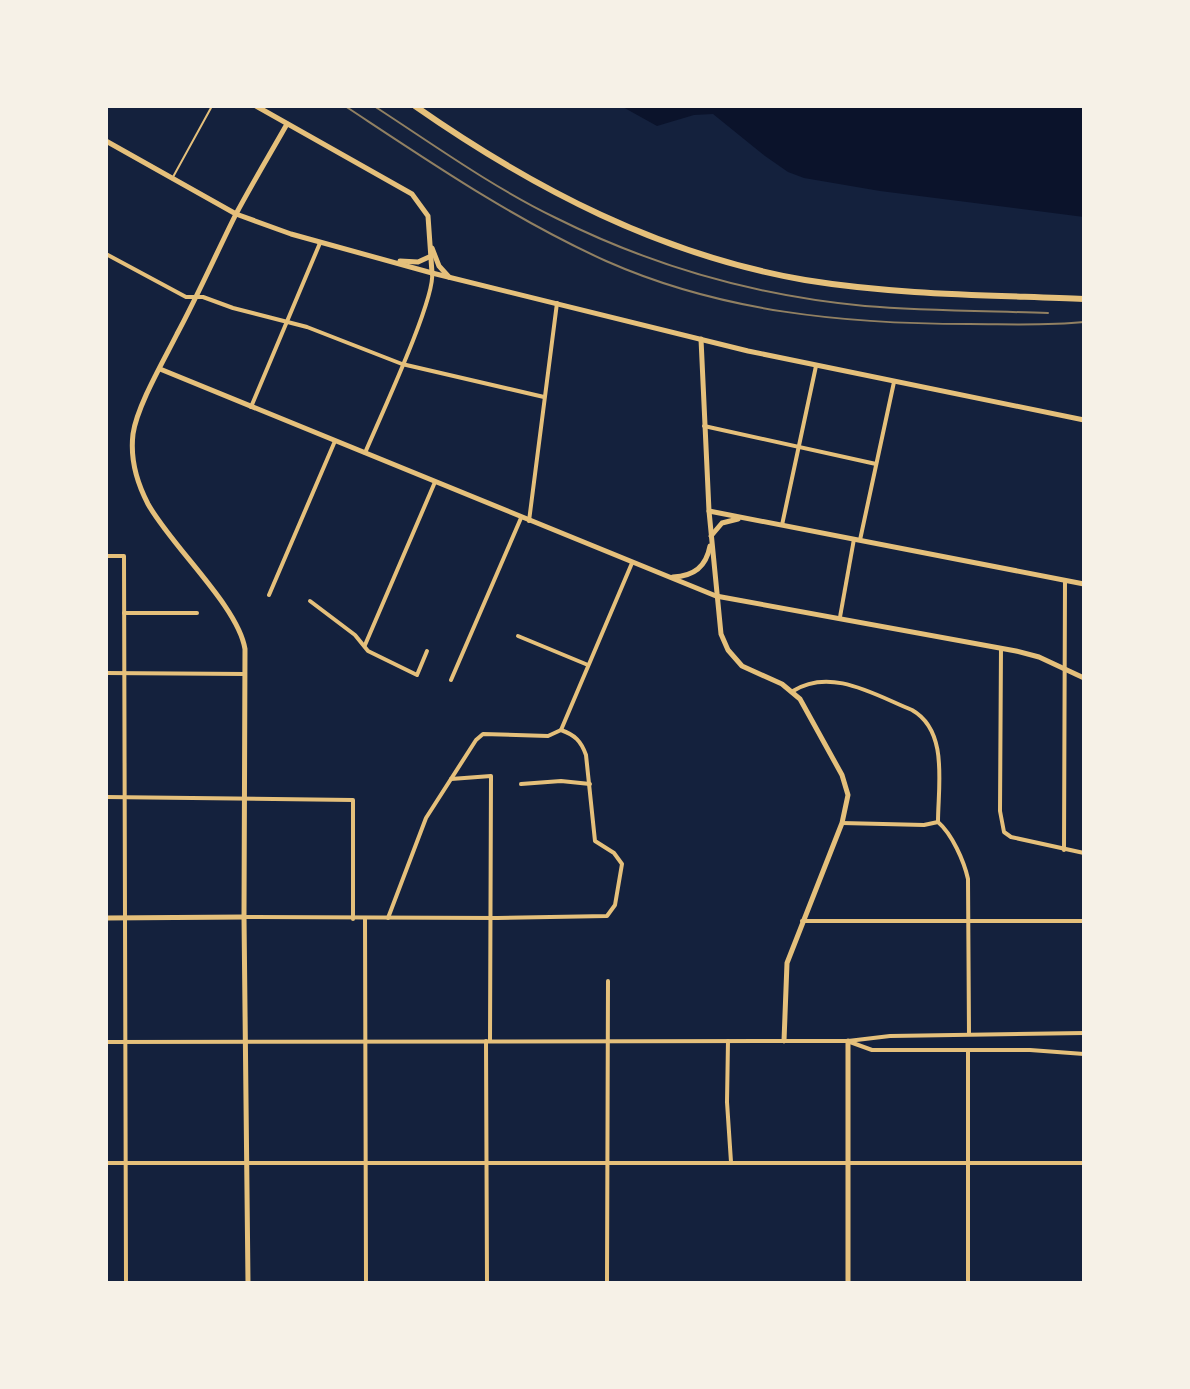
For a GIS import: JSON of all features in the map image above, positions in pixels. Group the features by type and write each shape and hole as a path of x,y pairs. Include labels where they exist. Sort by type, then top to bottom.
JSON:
{"highway":[{"path":"415,106 502,163 570,202 644,235 692,252 768,272 846,285 889,290 1084,299"}],"street":[{"path":"256,106 412,194 428,216 432,246 439,266 450,277"},
{"path":"248,1283 245,649 240,629 165,530 138,484 133,460 133,433 160,369 236,214 287,124"},
{"path":"106,141 236,214 386,261 816,366 1084,420"},
{"path":"251,407 320,242"},
{"path":"365,453 432,289 429,257 432,246"},
{"path":"106,254 186,297 287,321 402,364 544,397"},
{"path":"386,261 418,262 429,257"},
{"path":"529,521 557,303"},
{"path":"701,339 718,623 728,650 750,671 793,691 808,709 842,775 848,804 785,973 784,1041"},
{"path":"782,525 816,366"},
{"path":"160,369 716,596 1029,654 1084,678"},
{"path":"840,617 894,382"},
{"path":"704,426 876,464"},
{"path":"269,595 335,441"},
{"path":"365,645 435,482"},
{"path":"709,511 1084,584"},
{"path":"451,680 521,518"},
{"path":"668,577 697,571 708,556 711,537 722,523 744,518"},
{"path":"106,556 124,556 126,1283"},
{"path":"388,918 420,832 476,740 483,734 548,736 561,730 632,563"},
{"path":"1064,850 1065,581"},
{"path":"310,601 365,645 368,651 417,675 427,651"},
{"path":"124,613 197,613"},
{"path":"518,636 588,665"},
{"path":"1001,648 1000,811 1004,832 1011,837 1084,853"},
{"path":"106,673 245,674"},
{"path":"793,691 807,683 833,680 921,715 933,730 938,822 966,870 969,1035"},
{"path":"106,918 607,916 615,905 622,864 614,853 592,836 590,784 582,744 561,730"},
{"path":"451,779 491,776 487,1283"},
{"path":"521,784 561,781 590,784"},
{"path":"106,797 353,800 353,919"},
{"path":"842,823 924,825 938,822"},
{"path":"365,919 366,1283"},
{"path":"802,921 1084,921"},
{"path":"607,1283 608,981"},
{"path":"106,1042 848,1041 881,1037 1084,1033"},
{"path":"728,1041 731,1162"},
{"path":"848,1041 872,1050 1030,1050 1084,1054"},
{"path":"848,1041 848,1283 1084,1283"},
{"path":"968,1050 968,1283"},
{"path":"106,1163 1084,1163"},
{"path":"106,1283 728,1283"}],"lane":[{"path":"172,178 212,106"}],"water":[{"path":"621,106 1084,106 1084,217 804,178 788,172 765,156 713,114 694,115 657,126"}],"railway":[{"path":"345,106 472,189 538,227 606,261 694,292 784,312 830,318 923,323 1084,322"},
{"path":"374,106 532,206 630,251 706,276 785,295 865,306 1048,313"}]}
